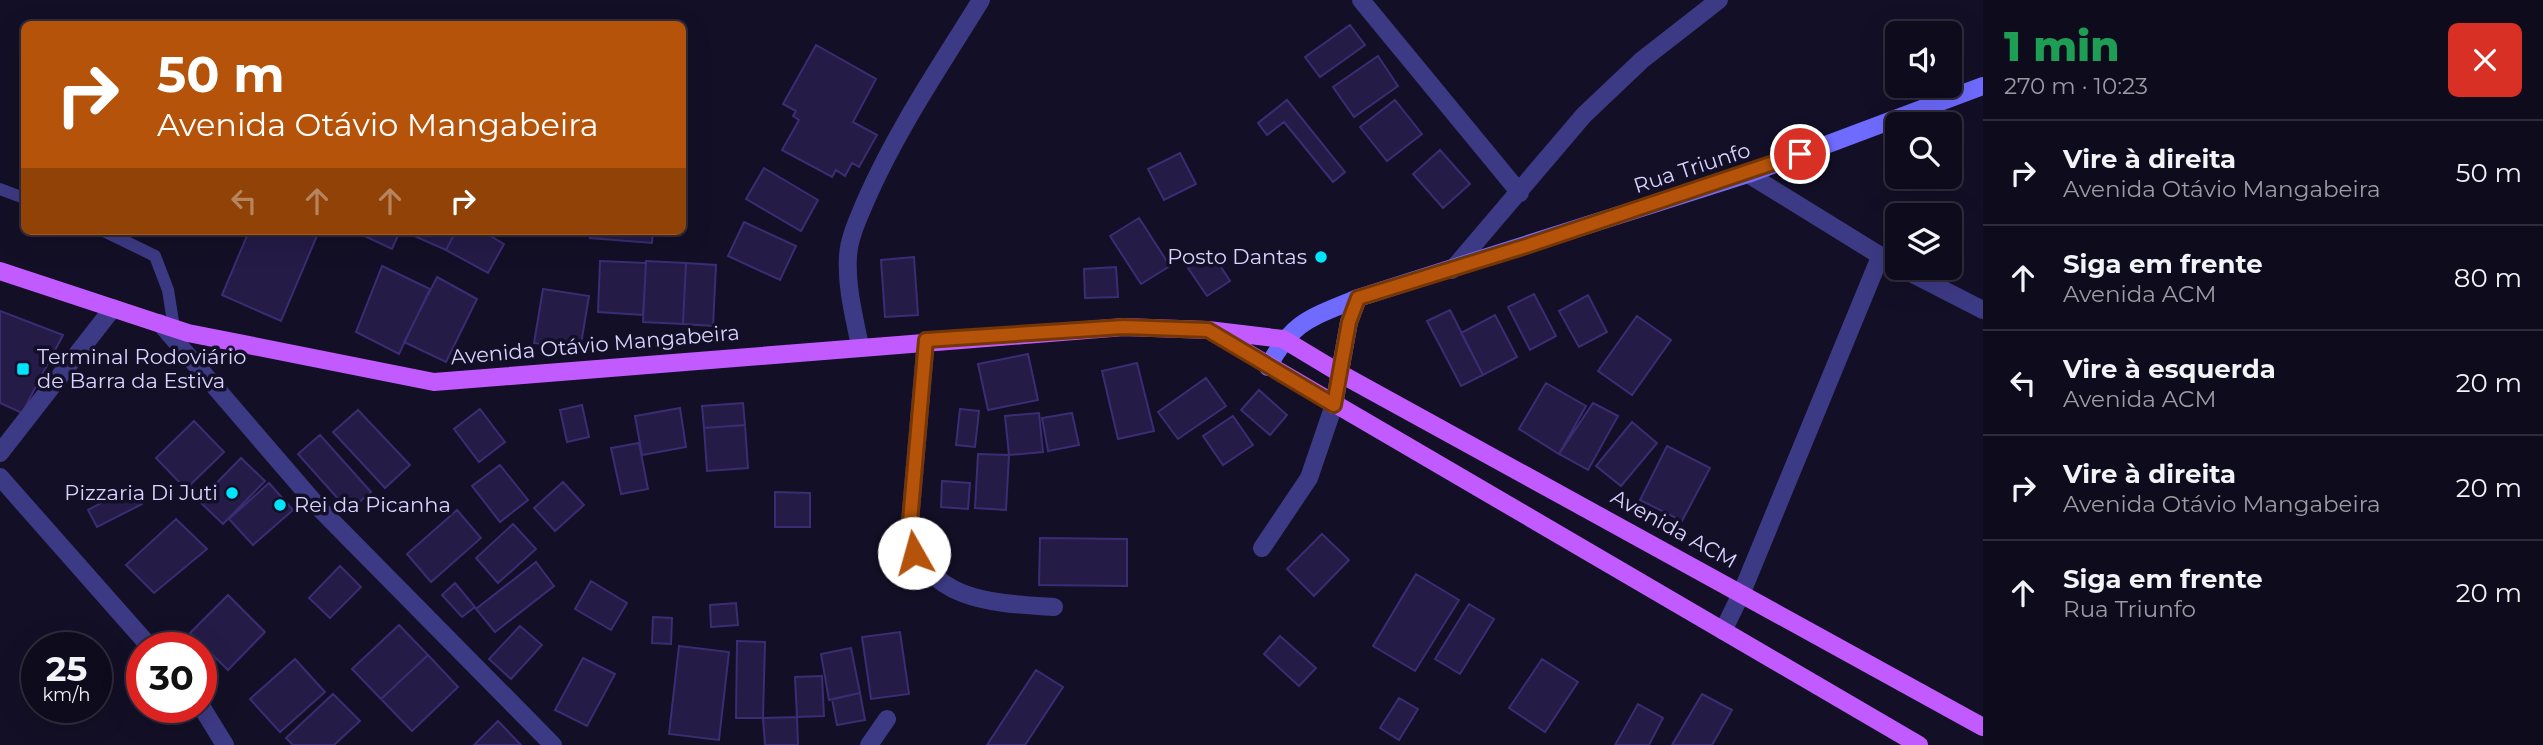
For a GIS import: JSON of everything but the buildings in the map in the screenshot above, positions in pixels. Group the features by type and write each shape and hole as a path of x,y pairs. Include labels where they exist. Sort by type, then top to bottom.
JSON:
{"main road":[{"name":"Rua Triunfo","path":"1452,270 1748,174 1983,86"},
{"path":"1452,270 1358,298 1307,320 1283,338 1268,367 1919,745"},
{"name":"Avenida Otávio Mangabeira","path":"0,271 167,326 434,382 926,340 1124,327 1208,330 1283,338"},
{"path":"1334,405 1349,322 1358,298"},
{"name":"Avenida Otávio Mangabeira","path":"1208,330 1268,367"},
{"name":"Avenida ACM","path":"1283,338 1341,374 1742,592 1983,727"}],"street":[{"path":"860,346 848,282 848,253 854,231 873,183 902,127 981,0"},
{"path":"1361,0 1520,193"},
{"path":"1452,270 1584,115 1642,60 1719,0"},
{"path":"1748,174 1885,260"},
{"path":"1723,631 1742,592 1880,257"},
{"path":"1924,280 1983,310"},
{"path":"0,453 113,308"},
{"path":"167,326 321,510 553,745"},
{"path":"926,340 909,533 914,553 930,576 986,602 1054,607"},
{"path":"1262,548 1310,478 1334,405"},
{"path":"0,477 137,632"},
{"path":"869,745 887,719"},
{"path":"211,723 225,745"}],"lane":[{"path":"0,189 21,197"},
{"path":"112,235 155,256 168,290 167,326"}],"place":[{"name":"Posto Dantas","path":"1321,257"},
{"name":"Terminal Rodoviário de Barra da Estiva","path":"23,369"},
{"name":"Pizzaria Di Juti","path":"232,493"},
{"name":"Rei da Picanha","path":"280,505"}],"route":[{"path":"914,553 909,533 926,340 1124,327 1208,330 1334,405 1349,322 1358,298 1748,174 1800,154"}]}
